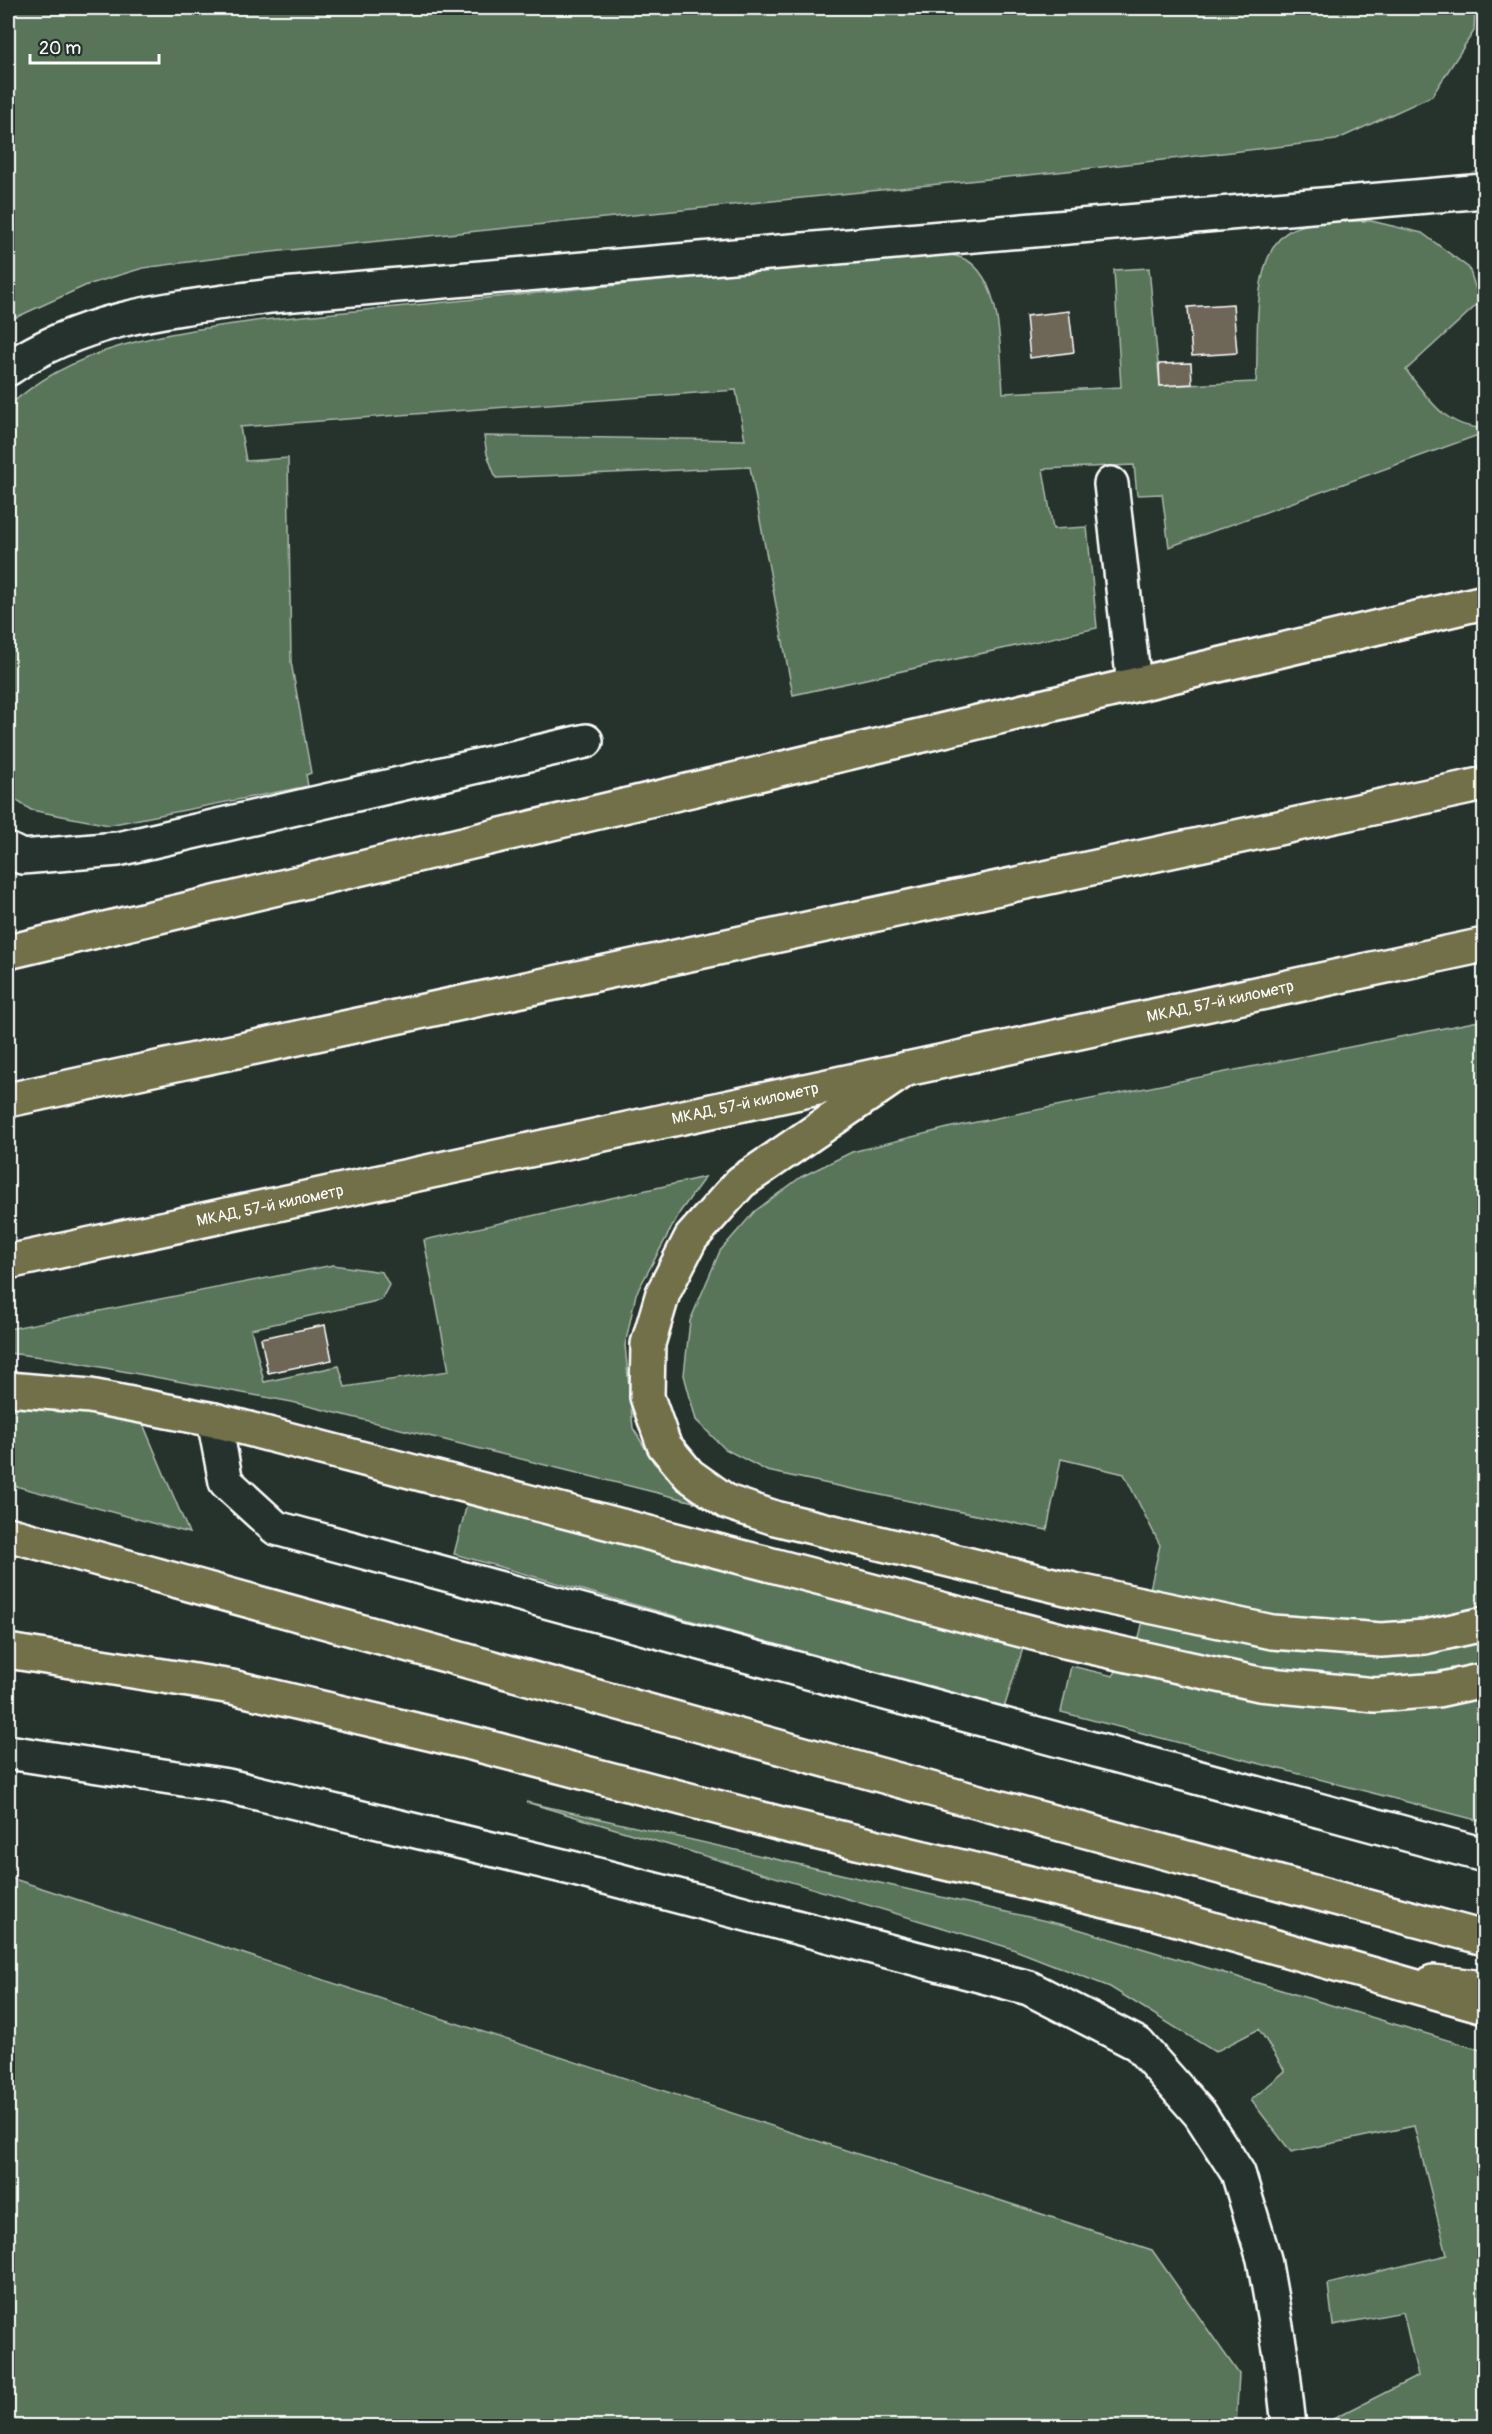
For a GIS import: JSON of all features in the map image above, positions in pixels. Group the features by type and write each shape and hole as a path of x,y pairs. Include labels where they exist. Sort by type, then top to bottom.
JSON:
{"main road":[{"path":"8,952 1485,602"},
{"path":"8,1100 1484,784"},
{"name":"МКАД, 57-й километр","path":"8,1262 910,1066 1485,945"},
{"path":"910,1066 741,1182 691,1238 663,1293 648,1344 647,1397 664,1445 689,1475 727,1502 775,1518 1074,1590 1272,1632 1381,1640 1425,1637 1485,1624"},
{"path":"8,1389 90,1396 214,1420 1064,1641 1259,1684 1324,1692 1375,1695 1438,1690 1485,1680"},
{"path":"8,1534 927,1788 1485,1938"},
{"path":"8,1651 232,1687 475,1744 780,1824 1156,1913 1485,2006"},
{"path":"1377,1975 1485,1988"}],"street":[{"path":"8,369 70,335 144,313 271,296 1485,191"},
{"path":"1110,484 1134,684"},
{"path":"8,850 22,857 118,849 586,741"},
{"path":"214,1420 226,1482 276,1528 1485,1855"},
{"path":"8,1752 228,1786 571,1868 1029,1988 1138,2044 1200,2114 1238,2173 1264,2259 1281,2355 1289,2427"}],"green space":[{"path":"8,8 1475,8 1474,31 1432,96 1336,140 1067,171 241,255 143,268 87,285 8,321"},
{"path":"1334,221 1371,221 1422,233 1469,268 1480,302 1406,370 1439,410 1458,423 1484,428 1484,433 1169,547 1162,494 1137,495 1134,465 1043,469 1053,529 1087,527 1097,628 793,695 750,467 496,478 487,454 484,436 745,440 736,390 240,427 246,461 288,458 291,662 311,773 306,775 308,786 109,825 31,810 8,795 8,407 35,385 64,368 128,344 162,336 263,320 932,254 956,256 972,263 983,277 991,294 996,314 1003,393 1121,387 1114,270 1149,268 1160,386 1256,382 1259,295 1270,252 1282,237 1298,227"},
{"path":"1484,1020 1484,1822 1061,1712 1071,1666 1113,1676 1139,1638 1160,1545 1124,1474 1061,1459 1047,1530 767,1471 725,1449 696,1420 684,1375 690,1321 720,1251 755,1211 801,1177 852,1152 952,1127"},
{"path":"705,1177 680,1212 636,1294 625,1345 633,1428 654,1463 694,1502 292,1402 51,1358 8,1353 8,1329 333,1265 382,1272 389,1285 381,1300 251,1329 264,1382 339,1366 345,1387 449,1371 424,1240"},
{"path":"8,1408 92,1410 143,1424 189,1533 8,1484"},
{"path":"467,1504 1024,1645 1004,1708 454,1554"},
{"path":"526,1802 1068,1926 1484,2051 1484,2426 1333,2426 1333,2419 1418,2376 1403,2312 1333,2325 1328,2284 1447,2255 1414,2126 1291,2152 1251,2100 1285,2071 1259,2029 1215,2052 1110,1987 1010,1948"},
{"path":"8,1877 1152,2250 1239,2374 1236,2426 8,2426"}],"building":[{"path":"1233,304 1237,353 1192,356 1188,307"},
{"path":"1069,311 1074,352 1030,358 1026,316"},
{"path":"1191,363 1192,384 1160,386 1159,364"},
{"path":"325,1325 332,1360 268,1373 261,1338"}]}
